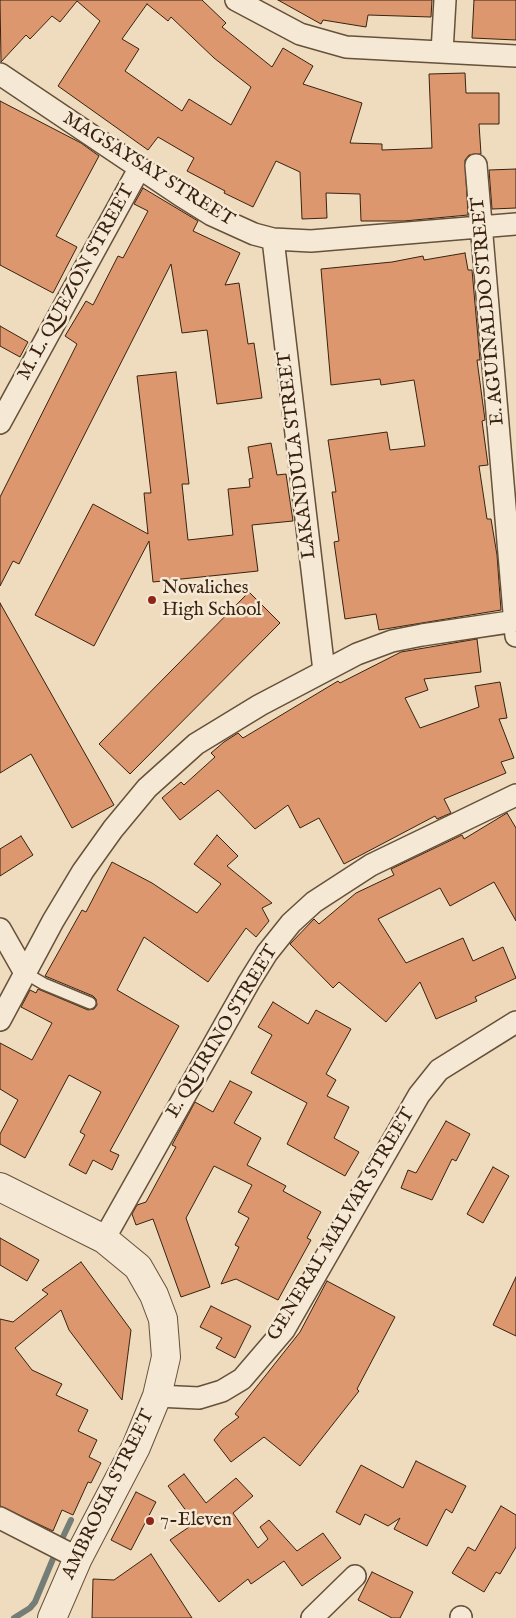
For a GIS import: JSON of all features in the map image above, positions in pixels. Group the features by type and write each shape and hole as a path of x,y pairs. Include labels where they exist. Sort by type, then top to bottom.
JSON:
{"street":[{"path":"236,0 300,34 346,47 516,56"},
{"path":"442,52 445,0"},
{"name":"MAGSAYSAY STREET","path":"0,74 139,169 212,215 234,226 273,239 311,241 516,224"},
{"name":"E. AGUINALDO STREET","path":"476,165 508,428 515,626"},
{"name":"M. L. QUEZON STREET","path":"0,423 139,169"},
{"name":"LAKANDULA STREET","path":"273,239 324,671"},
{"path":"0,1020 53,920 83,871 113,829 147,788 196,744 260,705 357,654 392,642 515,626"},
{"name":"E. QUIRINO STREET","path":"104,1239 248,982 267,953 291,923 314,902 371,865 516,795"},
{"path":"0,929 25,973"},
{"name":"GENERAL MALVAR STREET","path":"157,1396 198,1398 222,1391 242,1379 284,1330 419,1095 439,1070 516,1022"},
{"name":"AMBROSIA STREET","path":"0,1187 104,1239 138,1267 154,1295 163,1319 166,1358 157,1396 136,1447 72,1555 52,1618"},
{"path":"0,1518 72,1555"},
{"path":"312,1618 355,1576"}],"lane":[{"path":"25,973 44,984 90,1002"}],"building":[{"path":"0,0 202,0 226,23 222,27 272,67 283,48 313,66 303,84 362,103 350,143 382,144 382,150 432,148 429,74 465,73 466,93 499,93 499,124 479,124 481,154 469,155 465,160 468,215 404,221 361,221 360,194 326,193 327,218 302,219 300,172 276,161 253,207 224,193 225,191 187,171 194,158 158,137 148,150 58,86 100,21 77,1 60,22 52,16 30,39 26,35 1,62","holes":["147,4 168,21 171,17 214,58 251,87 231,125 189,99 182,111 125,71 139,49 122,39"]},
{"path":"278,0 432,0 431,17 368,15 366,27 323,20 321,24"},
{"path":"474,0 516,0 516,40 472,38"},
{"path":"0,101 81,143 99,156 56,236 77,247 53,293 0,265"},
{"path":"516,169 516,208 492,209 489,170"},
{"path":"143,188 198,221 193,231 240,253 225,285 239,283 248,344 254,343 262,398 217,404 207,330 182,333 171,264 19,564 13,561 0,586 0,497 77,344 65,336 86,301 93,305 118,256 123,258 148,211 134,204"},
{"path":"465,253 468,270 472,270 480,360 477,360 485,420 482,421 488,465 479,466 487,519 491,519 497,555 501,610 379,630 376,614 345,619 334,542 339,541 332,492 336,492 328,440 387,432 390,450 425,446 414,380 381,385 380,379 331,385 321,269 392,262 423,256 424,260"},
{"path":"0,326 28,342 20,357 0,346"},
{"path":"176,372 189,484 182,484 188,540 233,535 228,489 250,487 249,479 253,478 248,447 271,443 277,475 286,474 293,521 252,525 258,571 153,582 149,541 94,646 35,615 93,504 148,534 144,493 151,493 137,376"},
{"path":"249,592 280,623 130,774 99,744"},
{"path":"0,603 114,805 72,828 31,754 0,773"},
{"path":"477,639 481,672 424,679 428,690 405,698 420,728 479,707 475,686 500,682 507,718 499,719 514,758 501,762 506,773 444,799 451,813 437,819 435,816 344,864 319,818 300,828 288,805 255,829 218,790 180,820 162,798 181,782 184,785 215,757 211,753 224,742 238,733 243,738 338,681 340,683 401,652"},
{"path":"507,813 516,828 516,921 494,882 450,906 440,888 378,919 406,963 463,938 473,961 503,947 516,978 475,997 477,1001 436,1019 420,982 386,1022 339,982 333,988 290,944 314,919 319,924 356,893 394,875 391,869 462,835 464,839"},
{"path":"217,835 238,856 227,866 272,903 262,908 269,921 256,937 246,928 208,982 144,937 117,990 179,1026 110,1151 119,1155 112,1170 93,1160 86,1174 69,1165 85,1135 80,1132 101,1092 69,1075 25,1158 0,1144 0,1134 18,1100 0,1089 0,1043 32,1060 52,1023 21,1007 30,990 36,993 38,989 88,1010 94,1009 97,1005 96,999 93,996 45,976 82,910 86,912 112,862 152,883 197,913 221,884 194,864"},
{"path":"21,836 33,855 0,876 0,849"},
{"path":"273,1002 308,1024 316,1010 351,1029 326,1074 336,1080 327,1096 349,1107 334,1138 359,1152 345,1176 287,1144 307,1103 251,1073 272,1035 258,1027"},
{"path":"230,1081 252,1092 234,1123 261,1138 247,1165 286,1186 283,1191 321,1212 307,1238 311,1240 278,1300 236,1279 221,1284 239,1247 235,1245 249,1218 238,1212 252,1185 214,1166 186,1218 210,1287 181,1297 153,1219 136,1225 132,1214 137,1205 146,1202 176,1147 172,1145 195,1102 213,1112"},
{"path":"446,1121 470,1134 456,1161 452,1159 432,1200 401,1188 408,1170 416,1173"},
{"path":"493,1167 509,1176 483,1223 467,1214"},
{"path":"0,1238 39,1260 27,1281 0,1265"},
{"path":"81,1262 131,1330 122,1400 69,1330 61,1310 15,1348 32,1370 62,1384 56,1395 88,1410 78,1431 97,1440 89,1457 101,1463 91,1483 88,1482 73,1515 62,1510 53,1531 0,1506 0,1319 13,1322 48,1294 42,1290"},
{"path":"516,1277 516,1336 493,1325"},
{"path":"327,1281 395,1317 357,1389 359,1391 300,1466 264,1437 231,1462 214,1440 222,1430 239,1417 235,1414 300,1332"},
{"path":"211,1306 251,1326 235,1358 216,1348 222,1338 200,1327"},
{"path":"416,1461 466,1486 452,1513 446,1509 427,1546 394,1529 400,1518 388,1526 365,1514 360,1525 336,1512 361,1465 403,1488"},
{"path":"184,1474 206,1503 236,1478 253,1496 233,1513 258,1548 268,1539 260,1527 269,1520 297,1551 323,1533 341,1558 302,1586 284,1561 251,1584 248,1579 219,1602 170,1540 195,1523 168,1486"},
{"path":"136,1492 156,1502 131,1550 111,1540"},
{"path":"501,1506 516,1515 516,1547 500,1574 496,1572 484,1592 452,1573 468,1547 475,1551"},
{"path":"151,1554 192,1618 92,1618 93,1579 114,1580"},
{"path":"372,1572 413,1592 400,1618 392,1618 358,1600"}],"waterway":[{"path":"62,1539 71,1520"},
{"path":"14,1618 30,1608 35,1602 55,1554"}],"place":[{"name":"Novaliches High School","path":"152,600"},
{"name":"7-Eleven","path":"150,1521"}]}
